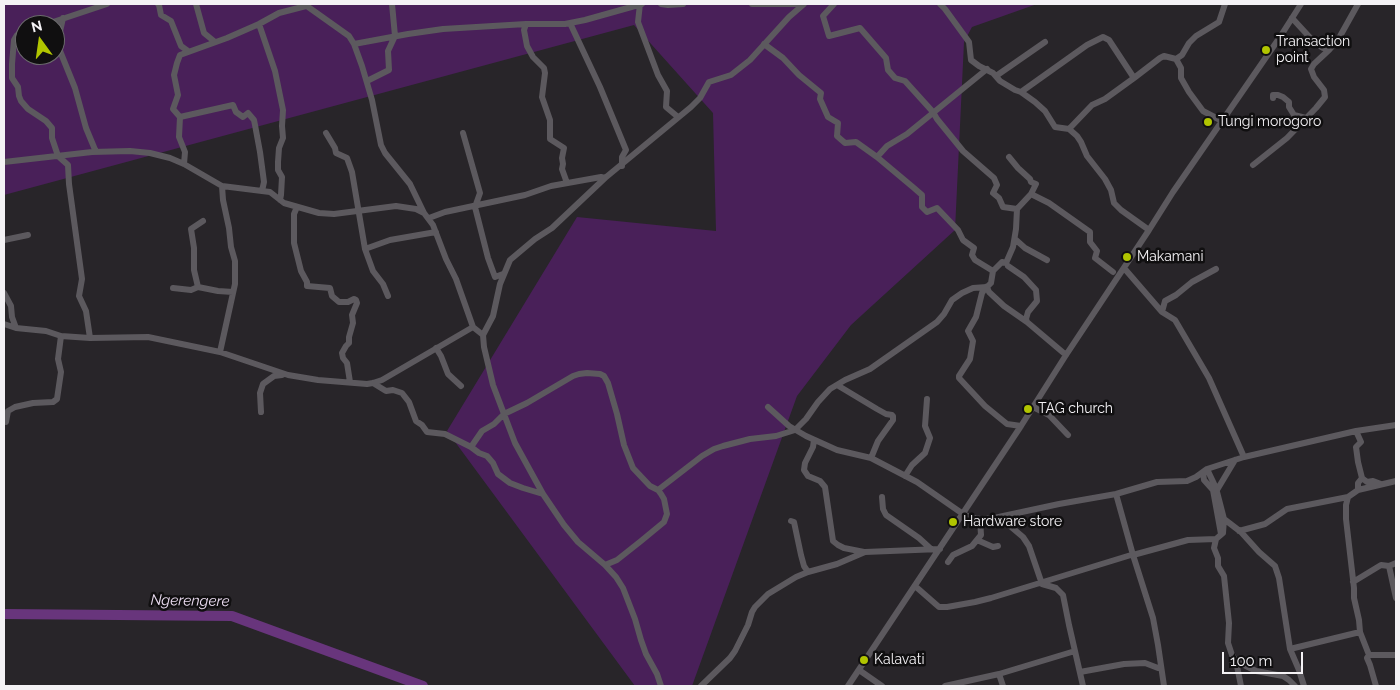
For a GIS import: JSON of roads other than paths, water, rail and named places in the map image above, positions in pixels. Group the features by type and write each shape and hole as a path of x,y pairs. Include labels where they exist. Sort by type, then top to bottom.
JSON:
{"street":[{"path":"65,18 107,4"},
{"path":"158,4 161,15 172,21 181,46 174,75 178,94 173,110 180,117 179,137 184,152 184,164"},
{"path":"196,4 204,33 215,42"},
{"path":"367,82 389,70 388,51 395,36 392,4"},
{"path":"354,44 444,29 551,24 585,20 641,4 638,22 658,75 667,90 666,107 678,117"},
{"path":"661,4 683,4"},
{"path":"752,4 803,4"},
{"path":"661,686 646,654 623,588 605,565 578,542 564,524 543,494 515,442 494,385 482,334 495,309 503,274 510,260 534,239 552,228 606,178 692,107 700,98 709,82 731,75 750,60 789,16 803,4"},
{"path":"834,4 823,16 829,36 860,28 886,58 888,70 895,78 906,81 973,161 992,176 997,185 994,193 1000,198 1003,207 1017,209"},
{"path":"940,4 946,9 969,42 971,60 987,69 1000,81 1021,92 1045,111 1055,127 1069,129 1081,142 1087,156 1105,179 1111,190 1114,203 1149,230"},
{"path":"1069,129 1092,105 1105,98 1162,57 1176,59 1182,55 1189,42 1218,22 1225,4"},
{"path":"848,686 1022,426 1066,354 1173,192 1301,4"},
{"path":"1254,165 1287,138 1325,97 1324,90 1314,77 1311,69 1339,38 1358,4"},
{"path":"180,55 259,24 279,13 305,5 349,36 354,44 367,82 376,115 378,135 383,149 410,184 427,215 456,279 473,327 482,334"},
{"path":"1292,18 1315,43 1323,48 1328,48 1328,50"},
{"path":"570,22 626,150 622,156 622,166"},
{"path":"259,24 275,71 283,110 283,138 279,148 278,162 278,170 282,176 280,200"},
{"path":"526,24 524,30 528,46 533,57 544,68 542,97 550,120 550,139 564,148 562,169 567,183"},
{"path":"1021,92 1087,45 1103,37 1109,40 1134,78"},
{"path":"15,38 12,78 18,87 18,96 28,109 52,128 52,138 58,156 68,165 82,279 79,296 86,312 90,338"},
{"path":"996,76 1045,42"},
{"path":"764,44 783,58 799,75 821,93 820,99 828,118 838,123 837,136 845,143 856,142 877,157 922,195 922,207 927,212 937,208 958,230 963,240 974,248 972,255 975,260 992,271"},
{"path":"181,46 188,51"},
{"path":"1176,59 1181,68 1181,78 1203,111 1222,121"},
{"path":"65,63 75,88 86,128 96,152"},
{"path":"877,157 887,146 907,134 987,69"},
{"path":"1273,98 1273,95 1283,97 1289,102 1288,107 1294,115 1306,118"},
{"path":"180,117 233,105 236,112 243,117 248,113 256,125 264,182 262,191"},
{"path":"326,133 336,148 336,153 347,158 352,172 365,249 373,271 383,284 388,296"},
{"path":"462,133 480,193 475,207 495,277 503,274"},
{"path":"4,162 96,152 130,151 150,153 184,164 222,186 270,192 284,204 319,213 334,214 396,206 409,207 427,215 475,207 525,195 551,186 601,177 606,178"},
{"path":"1009,157 1031,182 1036,184 1031,194 1017,209 1015,239 1006,262 1002,262 992,271 990,283 982,293 976,316 968,331 973,341 970,359 959,378 985,406 1007,424 1022,426"},
{"path":"220,352 235,284 236,261 231,247 222,186"},
{"path":"223,200 232,190 241,187"},
{"path":"1031,194 1049,203 1090,232 1090,242 1097,250 1095,258 1113,272"},
{"path":"297,207 294,214 294,243 307,286 330,288 332,296 339,302 348,302 354,299 358,303 352,315 353,323 349,337 350,343 342,353 347,363 350,382"},
{"path":"198,287 194,270 194,248 191,229 203,221"},
{"path":"365,249 390,240 436,232"},
{"path":"4,240 28,235"},
{"path":"1015,239 1025,248 1047,260"},
{"path":"1008,266 1024,277 1036,290 1037,301 1028,312 1027,322"},
{"path":"1124,268 1162,312 1175,320 1209,378 1244,457"},
{"path":"1162,312 1166,301 1192,282 1216,269"},
{"path":"173,288 191,290 198,287 233,292"},
{"path":"987,287 989,292 1004,306 1066,354"},
{"path":"658,490 714,449 750,439 776,436 795,430 825,394 837,385 870,369 937,322 952,300 961,294 973,288 987,287"},
{"path":"4,293 11,306 16,328"},
{"path":"4,324 16,328 46,330 61,336 90,338 148,337 220,352 288,375 318,380 373,384 386,391 393,390 402,393 416,421 427,432 445,434 471,447 487,456 494,463 498,474 510,483 543,494"},
{"path":"373,384 473,327"},
{"path":"6,422 8,411 15,407 33,403 53,402 57,398 61,372 58,359 61,336"},
{"path":"436,348 448,374 461,386"},
{"path":"471,447 482,431 494,424 504,414 528,403 579,374 600,374 606,379 624,445 633,468 650,486 658,490 666,504 667,514 666,520 617,560 605,565"},
{"path":"261,412 260,393 263,384 274,376 288,375"},
{"path":"837,385 886,414 893,416 893,420 878,441 871,458"},
{"path":"905,476 912,465 925,453 928,445 930,438 925,426 927,399"},
{"path":"768,407 795,430 837,450 871,458 935,494 963,514 980,519 994,518 1116,494 1157,482 1187,481 1205,470 1244,457 1356,431 1396,426"},
{"path":"1033,408 1049,415 1068,435"},
{"path":"1356,431 1361,442 1356,447 1362,478 1367,482 1373,481 1383,484"},
{"path":"814,440 813,447 804,463 804,470 808,476 821,482 826,488 833,541 844,548 865,552 940,549"},
{"path":"1217,490 1235,460"},
{"path":"1205,470 1217,490 1224,518 1224,528 1214,548 1218,558 1218,566 1224,576 1229,623 1228,643 1236,661 1241,686"},
{"path":"1205,470 1204,480 1213,490 1219,536"},
{"path":"1358,490 1358,483 1362,478"},
{"path":"1239,530 1265,524 1287,508 1348,497 1358,490 1396,481"},
{"path":"1116,494 1132,555 1153,618 1164,686"},
{"path":"882,497 883,511 886,515 931,549"},
{"path":"1348,497 1346,512 1354,598 1360,632 1369,655 1367,658 1376,686"},
{"path":"994,518 1010,526 1025,540 1043,585 1056,588 1063,595 1068,625 1076,651 1083,686"},
{"path":"1224,518 1239,530 1275,566 1279,578 1290,649 1304,686"},
{"path":"948,562 953,555 972,546 981,535 980,519"},
{"path":"791,521 794,522 802,559 808,572"},
{"path":"915,586 939,607 947,607 975,602 1019,590 1132,555 1188,540 1219,536"},
{"path":"977,540 993,547 998,546"},
{"path":"701,686 735,652 752,612 759,603 776,589 808,572 837,564 865,552"},
{"path":"1353,582 1381,565 1389,566 1396,563"},
{"path":"1389,566 1396,598"},
{"path":"1290,649 1360,632"},
{"path":"945,686 999,674 1076,651"},
{"path":"1369,655 1396,655"},
{"path":"1236,661 1260,673 1283,676 1295,686"},
{"path":"1080,672 1145,662 1158,668"},
{"path":"859,670 882,686"},
{"path":"999,674 1003,686"}],"waterway":[{"name":"Ngerengere","path":"4,614 232,616 423,686"}],"place":[{"name":"Transaction point","path":"1266,50"},
{"name":"Tungi morogoro","path":"1208,122"},
{"name":"Makamani","path":"1127,257"},
{"name":"TAG church","path":"1028,409"},
{"name":"Hardware store","path":"953,522"},
{"name":"Kalavati","path":"864,660"}]}
